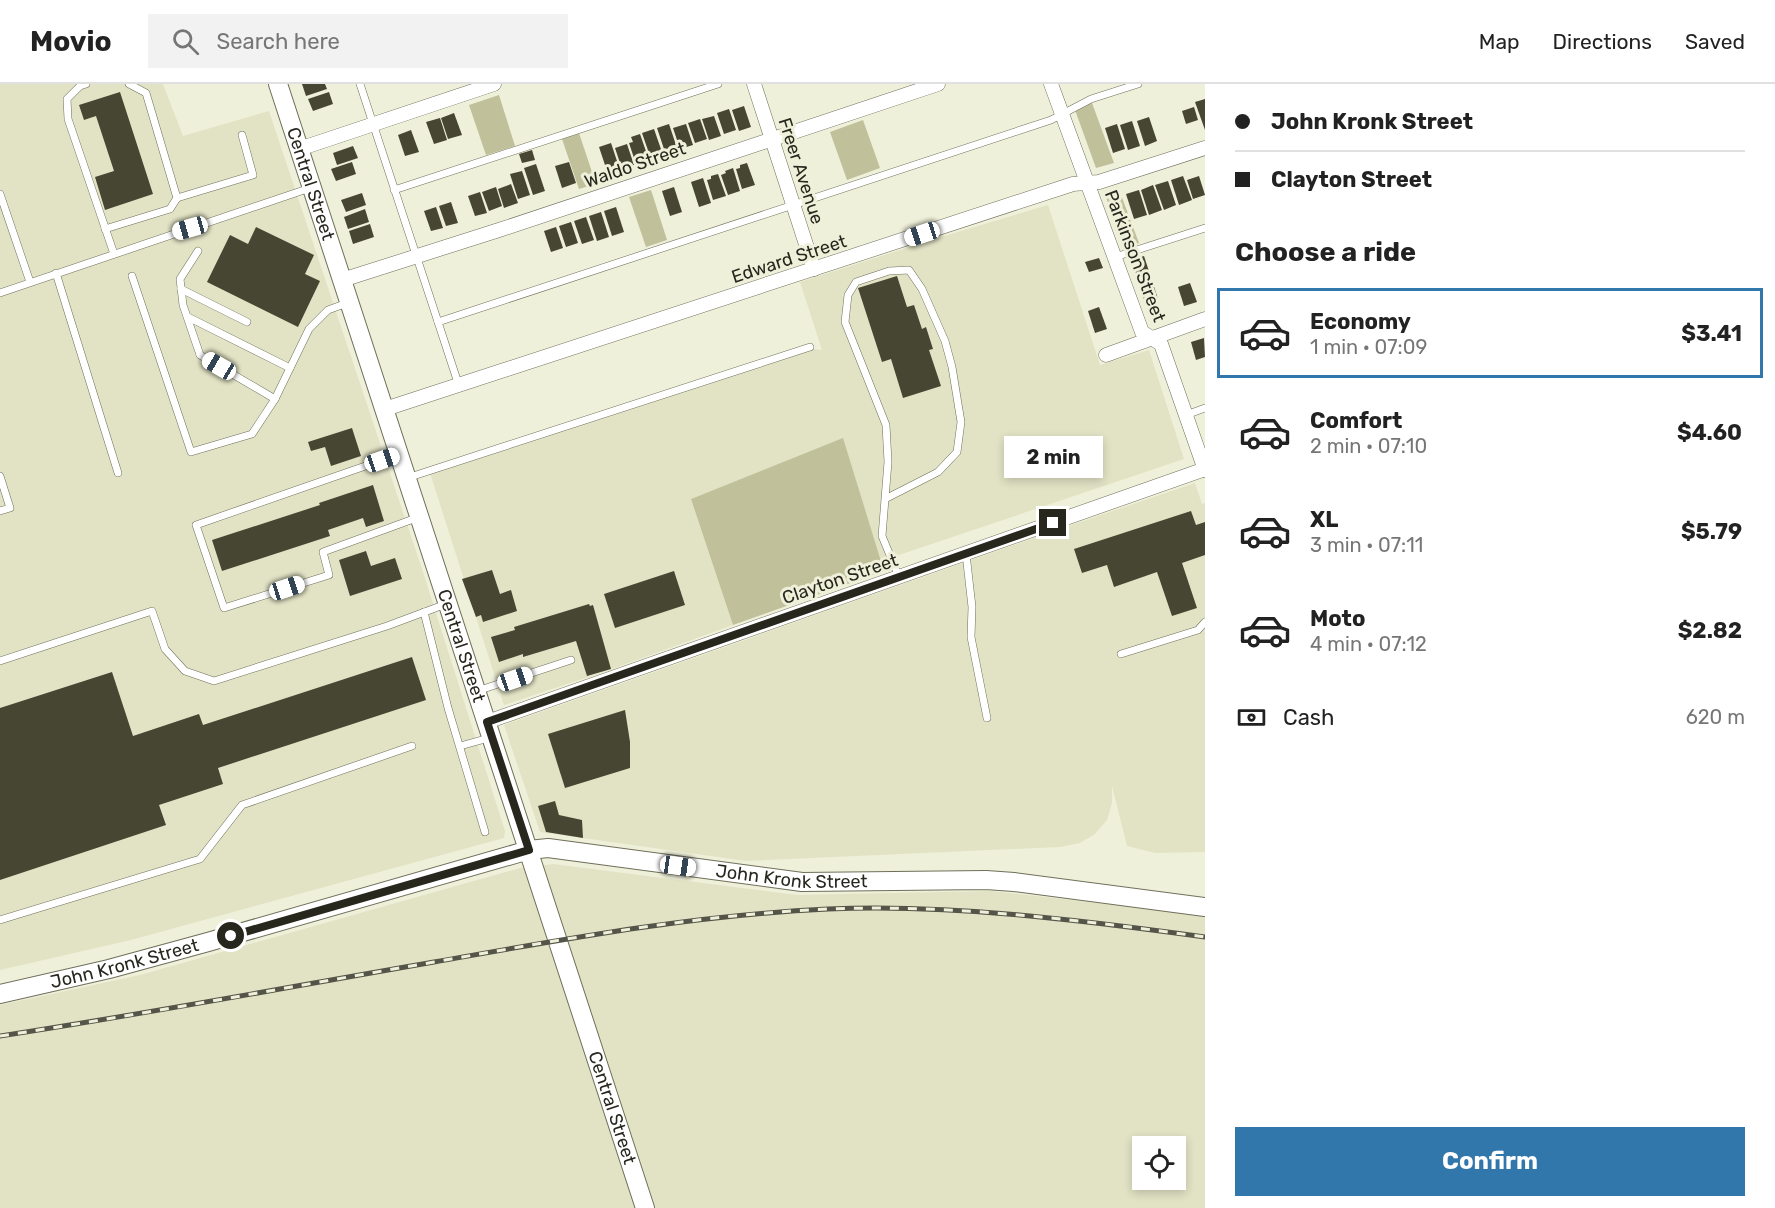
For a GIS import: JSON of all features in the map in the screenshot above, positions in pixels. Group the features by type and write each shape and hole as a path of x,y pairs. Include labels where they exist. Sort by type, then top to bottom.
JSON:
{"street":[{"name":"Central Street","path":"278,84 645,1208"},
{"path":"299,149 494,84"},
{"name":"Freer Avenue","path":"754,84 814,270"},
{"name":"Waldo Street","path":"342,280 938,84"},
{"name":"Parkinson Street","path":"1051,84 1142,332 1161,344 1205,469"},
{"name":"Edward Street","path":"385,409 1073,184 1099,182 1205,148"},
{"path":"1106,355 1205,319"},
{"name":"Clayton Street","path":"490,729 899,577 1205,469"},
{"name":"John Kronk Street","path":"0,994 109,969 529,850 548,848 802,882 986,880 1205,907"}],"lane":[{"path":"86,84 80,86 67,99 68,119 114,254"},
{"path":"129,84 146,93 177,198"},
{"path":"360,84 459,386"},
{"path":"394,190 718,84"},
{"path":"438,322 1063,115 1091,99 1138,84"},
{"path":"105,229 170,209 177,198 253,175 242,135"},
{"path":"0,292 312,187"},
{"path":"0,194 30,282"},
{"path":"1116,257 1205,228"},
{"path":"198,251 180,279 183,305 200,355 275,399"},
{"path":"885,499 938,472 957,452 961,422 945,341 922,289 909,270 889,271 856,282 848,296 845,322 886,425 888,462 885,499 882,536 899,577"},
{"path":"56,273 118,473"},
{"path":"132,276 191,452 252,434 275,399 309,329 328,310 350,302"},
{"path":"181,289 247,322"},
{"path":"188,317 290,368"},
{"path":"407,478 810,347"},
{"path":"1186,415 1205,408"},
{"path":"400,454 196,525 224,608 330,575 323,552 420,516"},
{"path":"0,476 10,508 0,511"},
{"path":"966,554 972,607 971,637 987,718"},
{"path":"0,661 152,611 165,649 185,671 214,681 387,626 448,603"},
{"path":"424,612 485,832"},
{"path":"1121,654 1198,630 1205,622"},
{"path":"477,691 571,660"},
{"path":"460,746 490,729"},
{"path":"0,920 200,859 242,805 412,746"}],"shaded area":[{"path":"0,84 163,84 183,136 269,111 424,575 505,831 504,838 131,940 0,970"},
{"path":"499,95 515,146 486,155 469,105"},
{"path":"1092,103 1114,163 1096,168 1075,110"},
{"path":"863,120 880,168 847,180 830,132"},
{"path":"579,133 596,184 579,189 562,139"},
{"path":"1118,187 1139,243 1125,248 1104,192"},
{"path":"651,190 667,240 646,247 629,197"},
{"path":"1048,205 1100,365 1149,350 1184,459 881,561 842,439 691,499 733,625 504,705 430,473 814,349 822,350 800,282"},
{"path":"843,438 884,571 733,625 691,499"},
{"path":"1195,483 1202,504 1205,503 1205,852 1155,853 1127,846 1112,786 1112,803 1107,820 1095,834 1080,843 1060,847 746,861 540,832 504,725"},
{"path":"553,864 797,895 991,891 1205,915 1205,1208 0,1208 0,1005 140,975 520,868"}],"building":[{"path":"302,84 325,84 327,89 306,96"},
{"path":"120,92 153,194 105,210 95,177 114,171 96,116 84,120 79,105"},
{"path":"329,92 333,104 313,111 308,99"},
{"path":"1205,99 1205,130 1195,102"},
{"path":"744,106 751,127 739,131 732,110"},
{"path":"1194,107 1198,120 1186,124 1182,111"},
{"path":"729,109 736,130 724,134 717,113"},
{"path":"454,113 462,135 448,139 441,118"},
{"path":"714,116 721,136 709,140 702,119"},
{"path":"1149,117 1157,141 1145,146 1137,121"},
{"path":"440,118 447,140 434,144 426,122"},
{"path":"700,119 707,139 695,143 688,123"},
{"path":"1132,121 1140,146 1128,150 1120,125"},
{"path":"669,124 678,151 666,155 657,128"},
{"path":"686,124 693,145 680,149 673,128"},
{"path":"1117,124 1125,149 1113,153 1105,128"},
{"path":"654,129 663,155 651,159 642,133"},
{"path":"411,130 419,152 405,156 398,135"},
{"path":"640,134 649,160 636,164 629,143 633,142 631,137"},
{"path":"611,143 620,170 608,174 599,147"},
{"path":"627,144 634,165 622,169 615,148"},
{"path":"353,146 358,158 337,165 333,153"},
{"path":"532,150 535,160 522,163 519,154"},
{"path":"352,162 356,174 336,181 331,169"},
{"path":"569,162 576,183 562,188 555,166"},
{"path":"747,163 755,185 742,189 736,169"},
{"path":"536,164 545,191 533,195 524,168"},
{"path":"733,168 740,191 728,195 721,175"},
{"path":"522,171 530,195 518,199 510,174"},
{"path":"718,174 726,196 713,200 707,180"},
{"path":"1183,176 1192,200 1179,205 1171,180"},
{"path":"1199,176 1205,195 1193,199 1187,180"},
{"path":"703,178 711,203 699,207 691,182"},
{"path":"1168,181 1176,205 1164,210 1155,185"},
{"path":"511,184 518,203 504,208 498,189"},
{"path":"1153,185 1162,210 1149,215 1141,190"},
{"path":"496,187 502,206 489,211 482,192"},
{"path":"674,187 682,212 670,216 662,191"},
{"path":"1139,190 1147,215 1134,219 1126,194"},
{"path":"480,192 487,213 475,216 468,196"},
{"path":"362,193 366,205 346,212 341,200"},
{"path":"451,202 458,223 446,226 439,206"},
{"path":"436,207 443,228 431,231 424,211"},
{"path":"616,207 624,232 612,236 604,211"},
{"path":"365,209 369,222 348,229 344,217"},
{"path":"601,212 609,237 597,241 589,216"},
{"path":"586,217 594,240 582,244 574,221"},
{"path":"571,222 578,243 566,247 559,226"},
{"path":"370,224 374,237 353,244 349,231"},
{"path":"256,227 314,255 305,274 320,281 298,327 207,282 230,235 248,244"},
{"path":"556,227 563,248 551,252 544,231"},
{"path":"1144,256 1158,299 1145,303 1132,260"},
{"path":"1099,258 1103,268 1089,272 1085,262"},
{"path":"897,276 907,307 914,305 922,329 926,327 933,349 929,350 941,386 903,398 891,359 882,362 858,288"},
{"path":"1190,283 1197,302 1184,306 1178,287"},
{"path":"1099,307 1107,329 1095,333 1088,311"},
{"path":"1204,338 1205,357 1196,360 1191,342"},
{"path":"352,428 361,456 331,466 325,447 311,451 308,442"},
{"path":"373,485 384,521 366,527 363,518 328,530 330,536 222,571 212,540"},
{"path":"1191,511 1196,525 1205,522 1205,555 1182,563 1197,608 1172,616 1157,572 1114,587 1107,565 1082,573 1074,549"},
{"path":"366,551 371,566 395,558 402,579 350,596 339,560"},
{"path":"492,570 500,594 511,590 517,611 483,622 481,615 476,617 462,579"},
{"path":"674,571 685,605 615,628 604,594"},
{"path":"589,604 593,605 611,669 587,676 576,641 499,662 491,637 515,630 514,627"},
{"path":"412,657 426,700 218,768 223,784 159,805 166,825 0,880 0,708 112,672 133,736 199,714 203,725"},
{"path":"625,710 630,742 630,768 565,788 548,734"},
{"path":"555,801 559,815 582,820 583,838 546,832 538,806"}],"railway":[{"path":"0,1036 581,937 679,922 778,912 875,908 970,911 1064,919 1205,937"}],"route":[{"path":"231,936 529,850 487,722 1053,523"}]}
